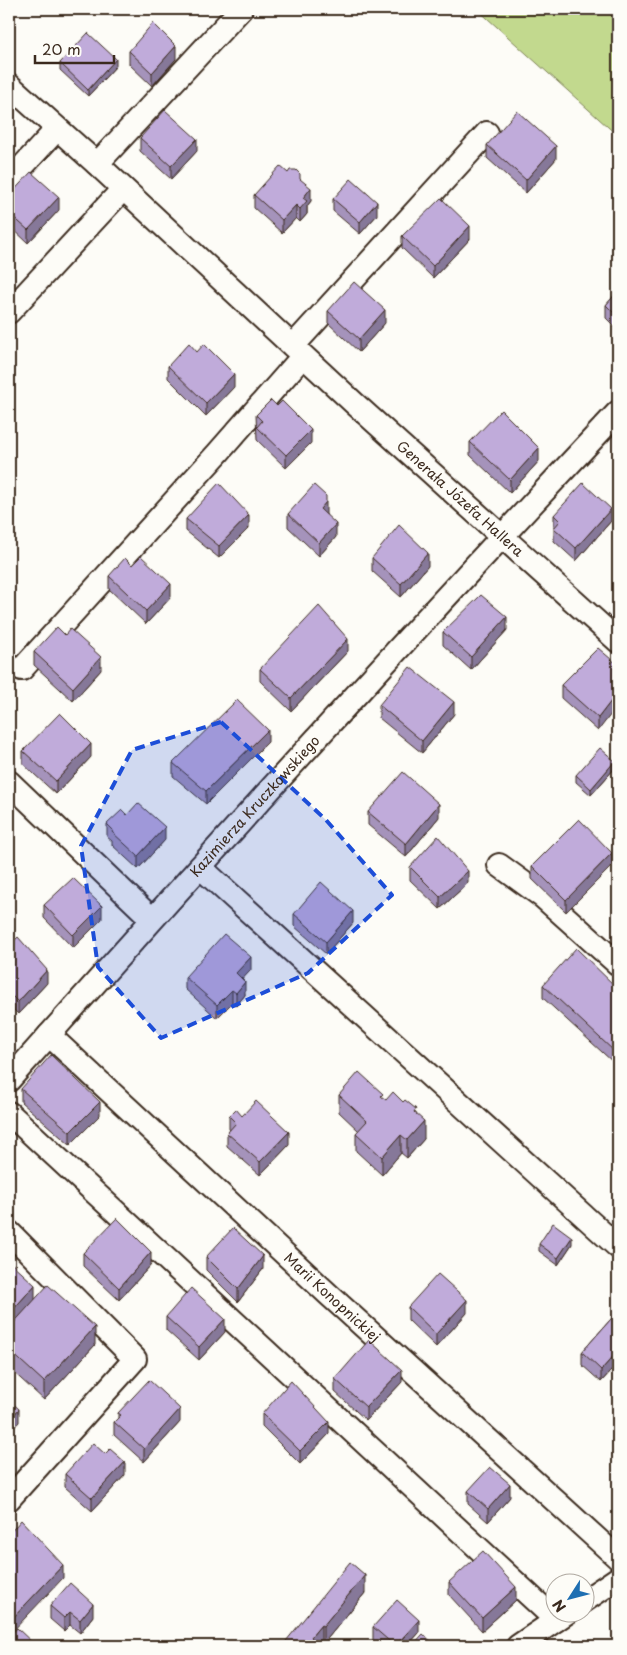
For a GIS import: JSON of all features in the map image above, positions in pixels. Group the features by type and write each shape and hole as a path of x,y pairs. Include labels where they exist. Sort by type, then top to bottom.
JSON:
{"street":[{"path":"97,164 241,9"},
{"name":"Generała Józefa Hallera","path":"9,85 298,351 618,641"},
{"path":"9,181 57,129"},
{"path":"22,669 211,461 298,351 487,133"},
{"path":"9,312 123,189"},
{"name":"Kazimierza Kruczkowskiego","path":"9,1080 200,866 502,535 618,412"},
{"path":"9,782 152,919"},
{"path":"500,865 543,897 618,964"},
{"path":"200,866 618,1247"},
{"name":"Marii Konopnickiej","path":"49,1035 328,1294 618,1558"},
{"path":"9,1113 544,1600"},
{"path":"9,1232 135,1359 9,1500"},
{"path":"594,1594 618,1578"},
{"path":"518,1646 553,1622"}],"highlighted area":[{"path":"221,722 326,820 392,895 308,973 161,1038 98,967 81,846 132,750"}],"green space":[{"path":"477,9 618,9 618,136"}],"building":[{"path":"153,23 176,46 152,73 129,51"},
{"path":"88,33 116,59 88,90 60,63"},
{"path":"165,110 197,139 171,166 140,138"},
{"path":"517,111 556,146 526,180 487,145"},
{"path":"280,166 288,173 290,170 296,170 300,174 300,179 311,188 303,198 307,201 300,209 296,205 282,220 254,195"},
{"path":"31,172 59,197 28,230 9,213 9,196"},
{"path":"351,179 377,202 360,222 333,199"},
{"path":"441,198 470,226 433,266 402,236"},
{"path":"354,282 385,310 359,339 328,311"},
{"path":"618,291 618,317 606,305"},
{"path":"189,343 197,352 204,344 234,374 206,403 168,366"},
{"path":"271,400 277,406 282,401 311,430 286,455 257,427 262,421 256,415"},
{"path":"501,410 539,448 510,480 470,442"},
{"path":"219,483 249,515 219,546 186,519"},
{"path":"583,483 611,509 576,548 554,528 560,521 554,515"},
{"path":"314,485 326,496 326,502 320,509 336,524 319,543 288,514"},
{"path":"399,525 428,553 401,584 372,558"},
{"path":"141,556 171,584 146,611 109,576 125,558 132,565"},
{"path":"481,595 507,617 471,657 443,632"},
{"path":"319,606 348,639 291,698 260,669"},
{"path":"57,627 65,635 70,629 101,657 73,688 34,652"},
{"path":"598,648 618,665 618,692 598,718 561,685"},
{"path":"410,667 454,702 422,741 379,705"},
{"path":"237,700 268,730 206,791 173,763"},
{"path":"60,713 91,744 56,781 23,751"},
{"path":"600,748 615,761 591,789 576,775"},
{"path":"403,772 439,804 406,844 368,812"},
{"path":"138,803 165,827 138,856 112,832 113,830 107,824 122,810 127,815"},
{"path":"579,819 612,853 566,900 532,866"},
{"path":"438,836 468,871 440,897 410,867"},
{"path":"73,878 102,906 73,935 44,905"},
{"path":"321,882 353,911 326,942 294,914"},
{"path":"224,934 251,957 236,973 245,982 236,993 232,990 217,1005 185,977"},
{"path":"18,937 47,970 18,1002 9,993 9,946"},
{"path":"576,948 618,989 618,1045 614,1051 543,985"},
{"path":"51,1055 100,1102 70,1132 21,1089"},
{"path":"359,1072 383,1094 381,1096 386,1100 393,1092 403,1102 405,1100 416,1109 414,1112 424,1121 407,1140 401,1135 382,1157 356,1133 367,1121 339,1095"},
{"path":"256,1101 289,1132 260,1162 227,1133 236,1123 229,1116 236,1109 242,1116"},
{"path":"117,1218 151,1252 119,1288 83,1253"},
{"path":"553,1223 572,1237 558,1258 539,1244"},
{"path":"233,1228 263,1256 238,1289 206,1257"},
{"path":"9,1261 35,1285 9,1314"},
{"path":"438,1274 467,1300 436,1334 408,1307"},
{"path":"48,1285 95,1327 44,1382 9,1350 9,1328"},
{"path":"191,1288 225,1319 199,1347 166,1317"},
{"path":"618,1311 618,1351 601,1370 582,1352"},
{"path":"369,1340 402,1370 366,1407 335,1379"},
{"path":"149,1380 180,1409 144,1449 114,1422 121,1415 118,1413"},
{"path":"291,1381 329,1422 300,1451 262,1414"},
{"path":"9,1400 19,1409 9,1420"},
{"path":"93,1443 105,1454 110,1449 125,1462 92,1498 65,1474"},
{"path":"490,1467 510,1484 488,1509 468,1491"},
{"path":"21,1520 63,1565 9,1622 9,1534"},
{"path":"483,1551 516,1587 482,1618 449,1582"},
{"path":"350,1562 365,1575 323,1626 321,1625 311,1637 313,1639 307,1646 282,1646"},
{"path":"70,1583 93,1604 80,1620 70,1612 64,1618 50,1606"},
{"path":"397,1600 419,1620 395,1646 373,1627"},
{"path":"17,1628 36,1646 10,1646 9,1637"},
{"path":"423,1634 436,1646 412,1646"}]}
